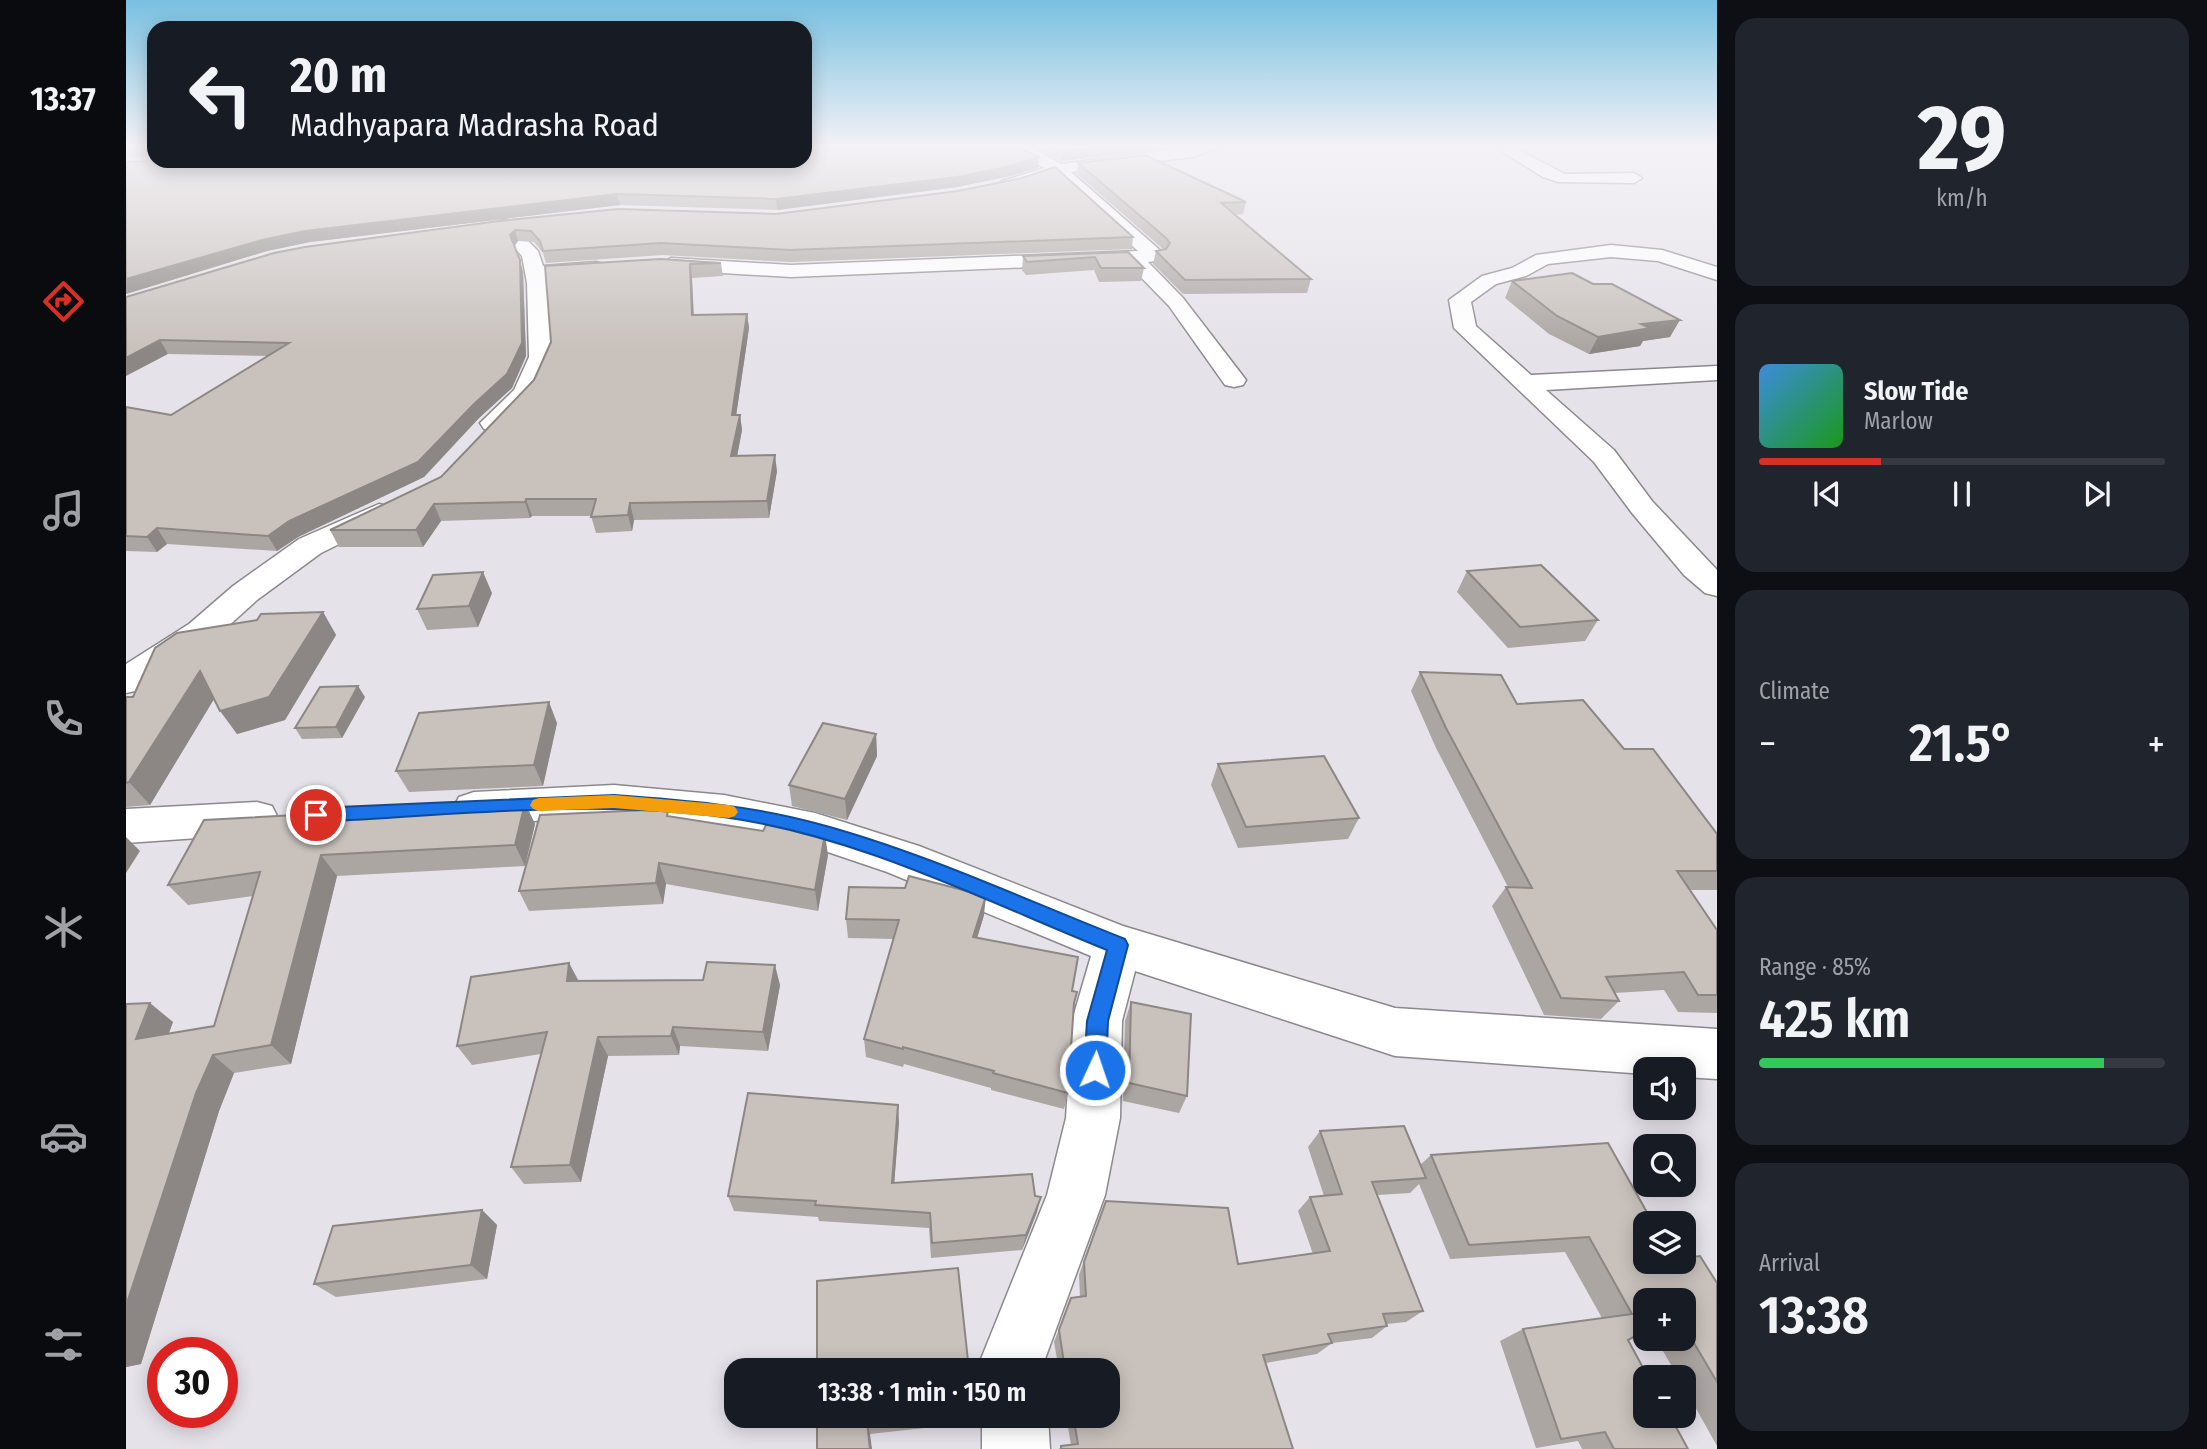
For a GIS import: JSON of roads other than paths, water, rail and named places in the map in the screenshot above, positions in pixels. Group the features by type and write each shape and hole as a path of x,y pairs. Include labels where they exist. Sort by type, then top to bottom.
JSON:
{"street":[{"path":"650,264 791,271 1133,258 1156,254 1109,214"},
{"path":"472,446 525,393 541,357 536,272 531,255 505,225"},
{"path":"1717,274 1662,256 1611,251 1544,258 1519,272 1489,280 1460,300 1465,328 1604,456 1642,508 1695,568 1717,586"},
{"path":"1133,258 1176,302 1234,380"},
{"path":"536,272 612,267"},
{"path":"1525,383 1717,373"},
{"path":"126,681 201,632 245,593 310,545 408,501"},
{"path":"431,810 614,801 724,811 815,830 903,859 1118,945 1395,1032 1717,1054"},
{"path":"126,826 293,816"},
{"path":"1013,1358 1076,1195 1093,1118 1097,1021 1118,945"},
{"path":"1015,1428 1016,1449"}]}
